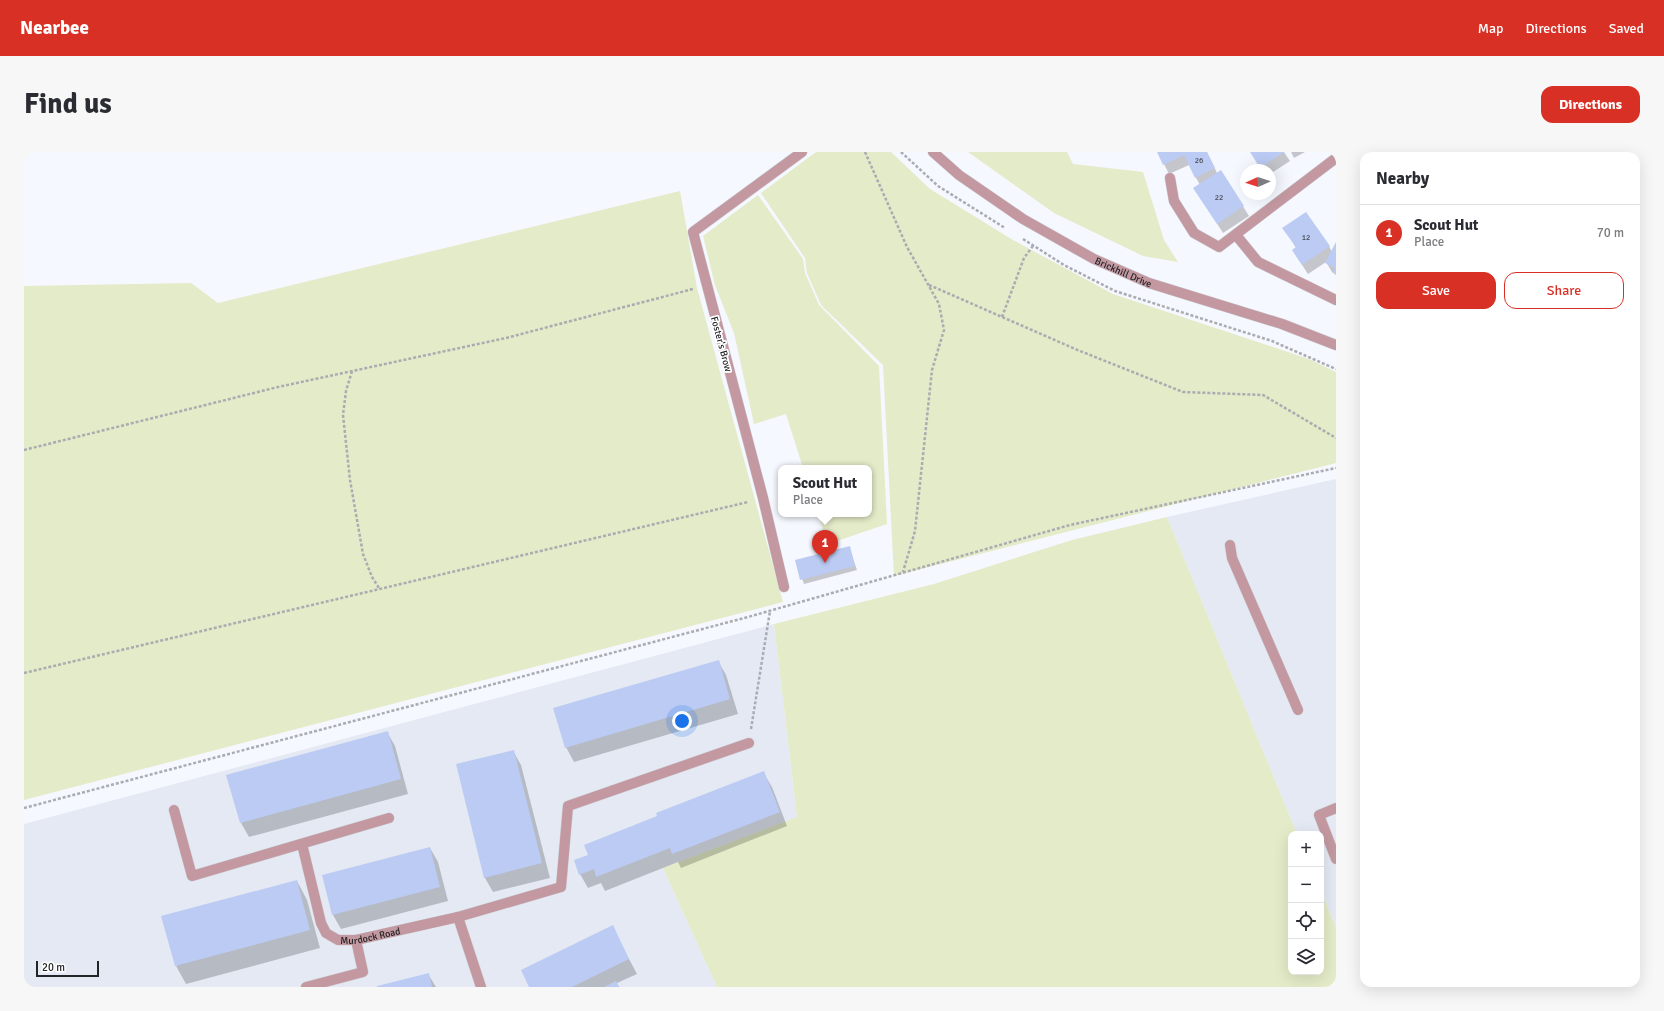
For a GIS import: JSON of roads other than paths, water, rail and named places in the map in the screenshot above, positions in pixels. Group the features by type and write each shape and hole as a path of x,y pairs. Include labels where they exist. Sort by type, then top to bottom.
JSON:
{"street":[{"name":"Foster's Brow","path":"784,587 763,498 693,232 802,152"},
{"name":"Brickhill Drive","path":"933,152 959,175 1023,218 1094,259 1150,283 1282,324 1336,345"},
{"path":"1170,178 1174,201 1194,233 1219,247 1336,158"},
{"path":"1236,235 1258,262 1336,300"},
{"path":"1230,545 1232,558 1298,710"},
{"name":"Murdock Road","path":"302,844 321,923 326,933 338,940 356,940 458,917 561,887 568,806 749,742"},
{"path":"1336,808 1319,815 1336,859"},
{"path":"174,810 192,876 389,818"},
{"path":"458,917 481,987"},
{"path":"306,987 363,972 356,940"}],"place":[{"name":"Scout Hut","path":"825,563"}]}
